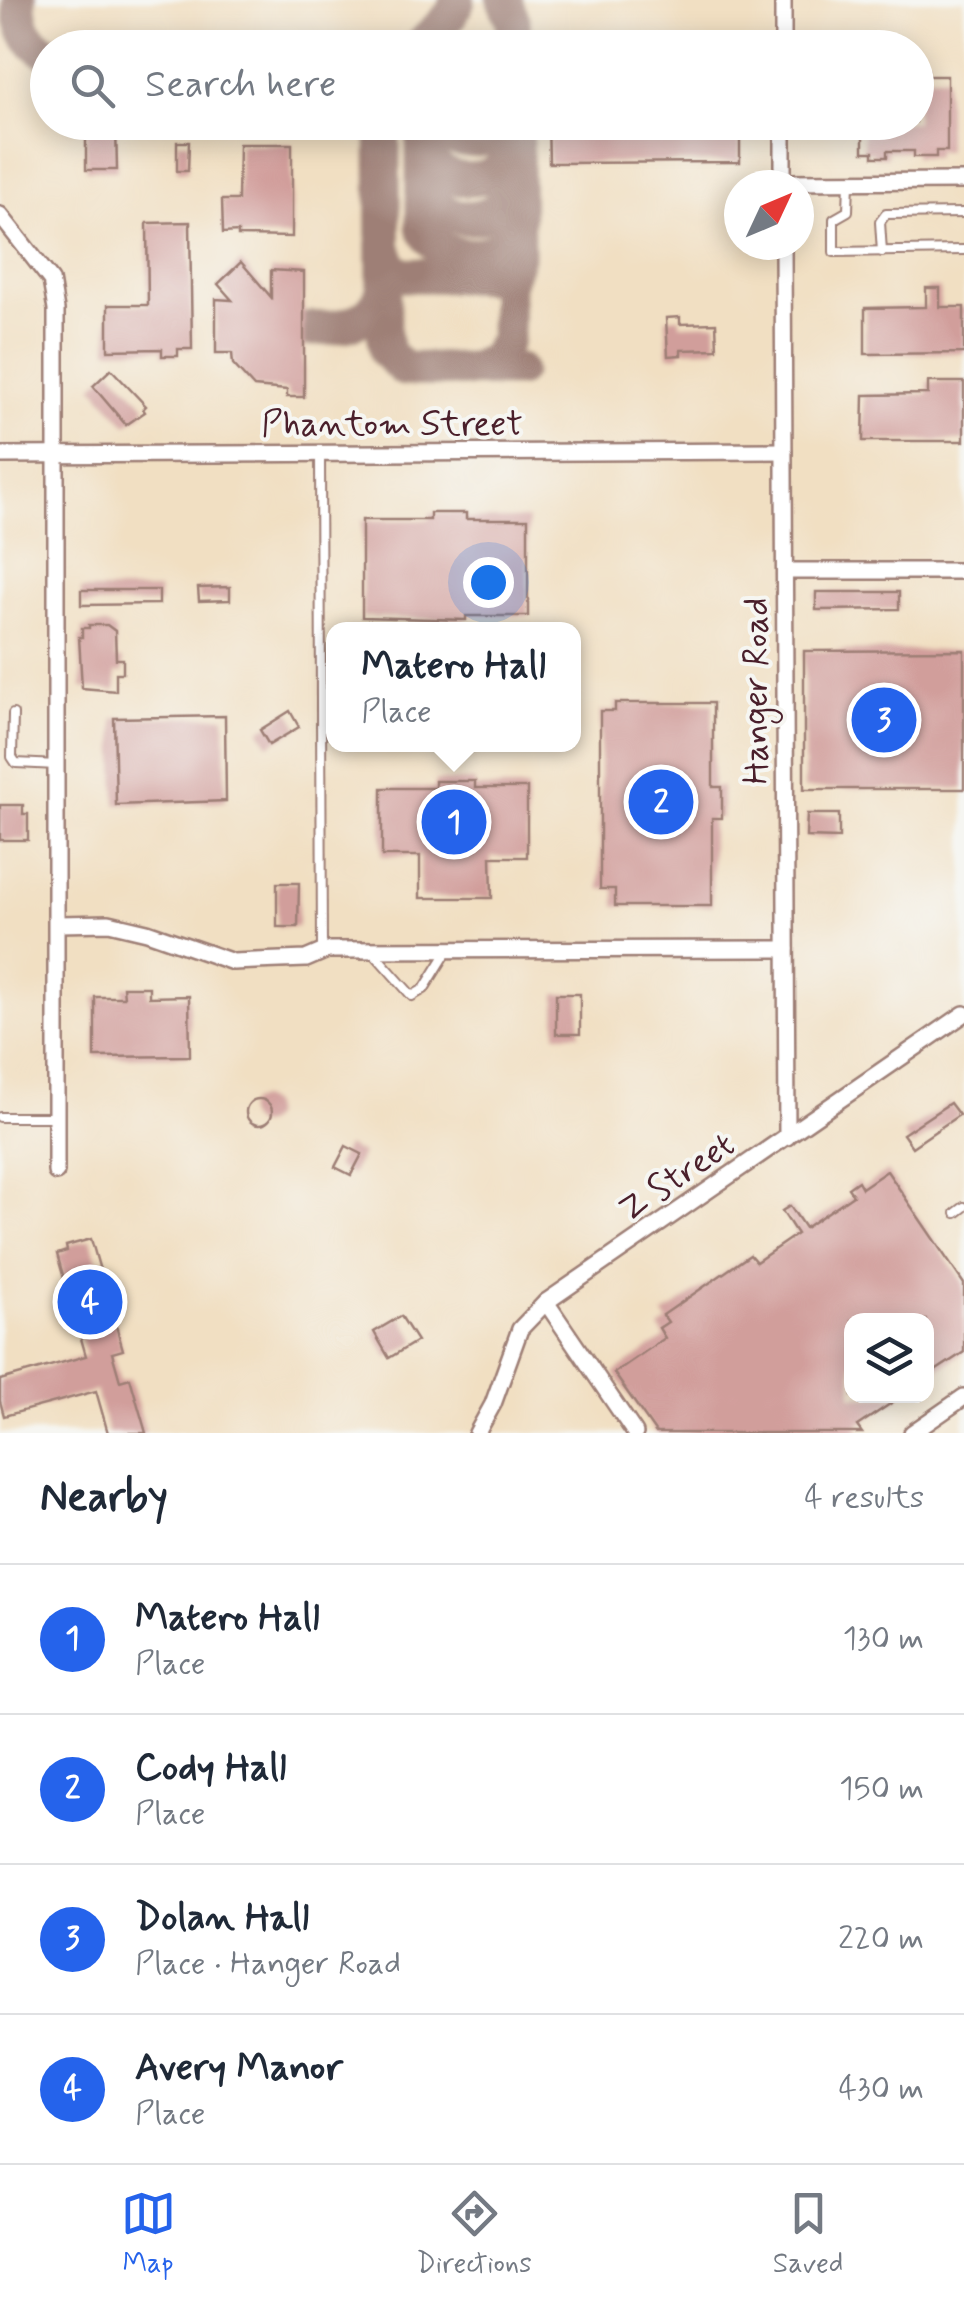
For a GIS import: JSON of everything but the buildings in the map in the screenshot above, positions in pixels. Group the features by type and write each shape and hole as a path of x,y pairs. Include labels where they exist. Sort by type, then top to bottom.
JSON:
{"street":[{"path":"783,0 783,30"},
{"path":"783,140 783,170"},
{"path":"814,183 964,182"},
{"path":"0,215 39,260 55,293 56,1172"},
{"name":"Hanger Road","path":"783,260 787,1137"},
{"name":"Phantom Street","path":"0,454 784,450"},
{"path":"785,571 964,571"},
{"path":"58,924 109,923 148,932 232,962 306,959 322,952 371,950 786,949"},
{"name":"Z Street","path":"476,1433 494,1404 520,1329 546,1302 964,1014"},
{"path":"546,1302 635,1433"},
{"path":"912,1433 962,1402"}],"lane":[{"path":"849,182 848,211 834,220 834,252 964,250"},
{"path":"882,252 880,222 886,214 964,213"},
{"path":"320,453 322,952"},
{"path":"13,714 12,758 16,763 57,765"},
{"path":"371,950 412,996 424,990 448,950"},
{"path":"0,1117 56,1117"}],"taxiway":[{"path":"19,0 20,17 30,37"},
{"path":"436,30 451,15 458,0"},
{"path":"504,0 514,30"},
{"path":"383,140 387,353 404,369 518,370"},
{"path":"423,140 423,227 431,239 456,253 485,253 509,238 516,225"},
{"path":"471,370 494,360 506,340 507,285 517,256 516,140"},
{"path":"423,142 439,170 466,180 495,172 516,148"},
{"path":"423,189 444,211 470,218 496,210 516,187"},
{"path":"384,248 391,267 402,275 491,276"},
{"path":"304,329 353,323 372,310 384,287"}],"place":[{"name":"Dolan Hall","path":"884,720"},
{"name":"Cody Hall","path":"661,802"},
{"name":"Matero Hall","path":"454,822"},
{"name":"Avery Manor","path":"90,1302"}]}
